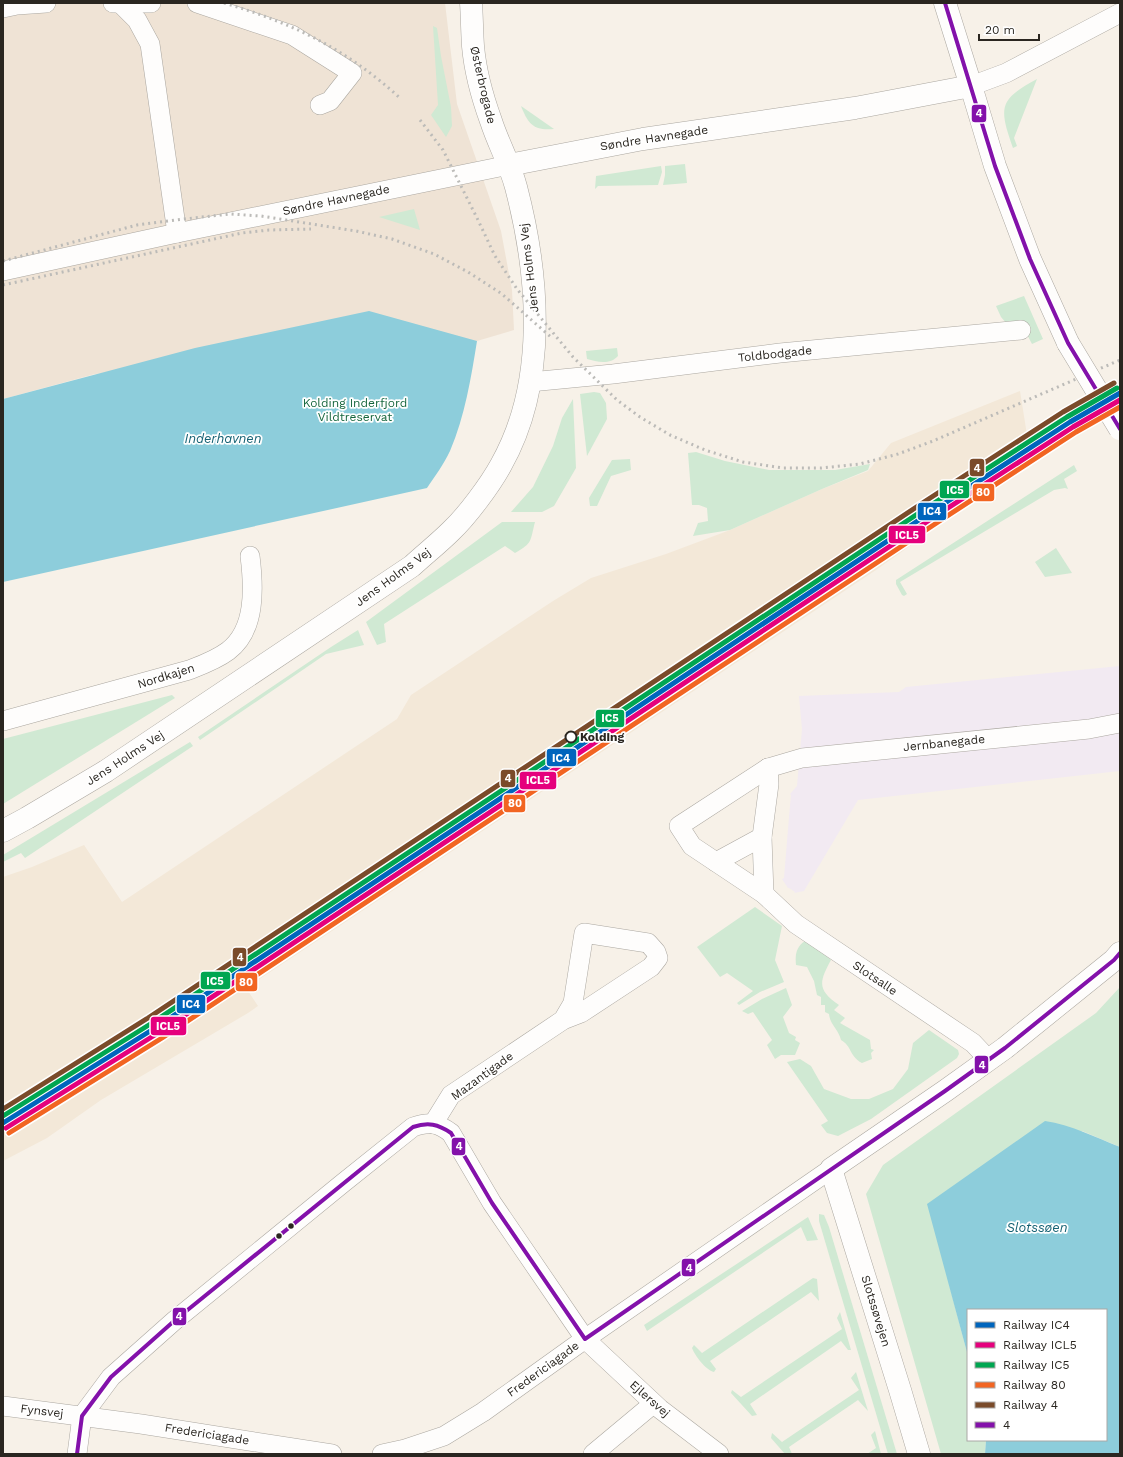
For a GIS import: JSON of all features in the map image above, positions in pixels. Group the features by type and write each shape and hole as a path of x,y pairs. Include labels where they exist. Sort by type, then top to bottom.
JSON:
{"main road":[{"name":"Østerbrogade","path":"471,3 473,47 476,65 490,120 508,165"},
{"path":"945,3 995,166 1033,265 1068,343 1120,429"},
{"name":"Søndre Havnegade","path":"508,165 643,139 855,108 971,86"},
{"name":"Jens Holms Vej","path":"3,830 28,818 106,770 412,566 452,530 480,496 501,465 516,435 530,382 535,346 534,288 524,222 516,187 508,165"},
{"name":"Fredericiagade","path":"831,1169 945,1091 988,1059 1046,1015 1114,960 1120,953"},
{"name":"Slotssøvejen","path":"831,1169 919,1454"}],"street":[{"path":"3,8 17,5 46,3"},
{"path":"117,4 152,3"},
{"path":"197,3 292,35 352,73 330,101 320,105"},
{"path":"117,4 137,20 150,44 177,233"},
{"name":"Søndre Havnegade","path":"971,86 1006,73 1120,14"},
{"name":"Søndre Havnegade","path":"3,271 177,233 508,165"},
{"name":"Toldbodgade","path":"530,382 613,374 780,353 1021,330"},
{"name":"Nordkajen","path":"3,721 189,670 228,651 246,628 252,603 253,576 250,556"},
{"name":"Jernbanegade","path":"679,826 768,768 802,758 1089,729 1120,723"},
{"path":"764,894 762,837 769,784 768,768"},
{"name":"Slotsalle","path":"679,826 692,846 764,894 796,924 973,1043 988,1059"},
{"path":"716,862 762,837"},
{"path":"584,932 648,943 656,952 658,958 651,967 581,1013 563,1020 573,1003 584,932"},
{"name":"Mazantigade","path":"433,1124 451,1095 563,1020"},
{"path":"77,1454 82,1416 111,1376 174,1321 342,1183 414,1127 422,1123 433,1124"},
{"name":"Ejlersvej","path":"433,1124 443,1127 451,1133 492,1203 584,1340 653,1404 719,1454"},
{"name":"Fredericiagade","path":"382,1454 405,1449 444,1436 483,1412 584,1340 831,1169"},
{"path":"593,1454 653,1404"},
{"name":"Fynsvej","path":"3,1406 82,1416"},
{"name":"Fredericiagade","path":"82,1416 332,1454"}],"shaded area":[{"path":"3,3 445,3 457,104 501,231 512,290 514,330 477,341 95,374 3,399"},
{"path":"1020,391 1031,460 876,570 246,988 258,1006 248,1013 101,1100 47,1138 3,1161 3,877 32,867 84,845 122,902 397,719 411,695 553,601 591,578 666,554 730,530 822,489 868,471 891,443"},
{"path":"1120,666 1120,771 858,800 804,891 794,893 795,892 788,888 782,879 784,878 790,794 797,786 802,729 799,696 899,692 906,687"}],"green space":[{"path":"433,26 437,28 451,107 452,126 446,137 431,115 438,105"},
{"path":"1037,79 1014,138 1017,146 1013,148 1005,123 1005,106 1015,93"},
{"path":"521,106 554,129 541,129 533,125 529,122"},
{"path":"685,164 687,183 663,185 665,166"},
{"path":"661,166 662,172 658,185 598,186 595,189 596,176"},
{"path":"414,209 420,230 379,217"},
{"path":"1024,296 1043,339 1032,344 1022,325 1007,324 1001,317 996,306"},
{"path":"617,348 618,356 611,361 599,362 587,359 586,351"},
{"path":"594,392 600,393 606,403 607,419 587,456 580,394"},
{"path":"573,399 576,468 554,506 542,512 511,512 533,487 553,446 562,418"},
{"path":"696,452 725,461 769,470 835,470 870,464 868,470 730,530 693,536 698,523 708,521 707,508 699,505 692,505 688,453"},
{"path":"630,459 631,470 611,476 597,506 590,506 589,498 612,460"},
{"path":"1074,465 1077,471 1064,479 1068,489 1065,488 1054,490 900,582 907,594 904,596 902,595 896,584 896,580"},
{"path":"502,522 535,522 528,544 515,553 505,546 384,624 386,642 377,645 366,622"},
{"path":"1056,548 1072,573 1045,577 1035,562"},
{"path":"358,630 364,645 326,654 200,740 198,737"},
{"path":"172,695 175,698 3,804 3,739"},
{"path":"190,742 193,746 25,858 21,853 3,862 3,855"},
{"path":"755,907 782,926 775,960 784,982 760,992 739,1005 737,1003 753,991 727,973 720,977 697,947"},
{"path":"805,941 816,947 831,960 822,980 824,990 832,1000 839,1005 834,1010 845,1018 840,1023 870,1040 871,1049 874,1050 871,1053 872,1059 862,1063 855,1057 845,1042 841,1040 829,1014 825,1012 825,1005 821,1005 821,997 817,995 814,981 807,967 796,965 797,952"},
{"path":"1120,987 1120,1147 1082,1131 949,1284 967,1352 967,1441 986,1441 985,1454 941,1454 866,1194 883,1165 1096,1013"},
{"path":"786,988 792,1005 783,1017 789,1033 796,1037 795,1040 800,1043 795,1055 781,1055 775,1059 767,1045 772,1040 753,1012 748,1014 742,1011 762,999"},
{"path":"929,1030 958,1050 959,1054 957,1058 871,1119 838,1136 827,1133 821,1125 828,1121 787,1062 800,1059 811,1066 824,1089 851,1099 869,1099 893,1089 908,1069 913,1043"},
{"path":"819,1214 824,1215 829,1227 897,1454 888,1454 819,1221"},
{"path":"808,1217 818,1240 807,1241 801,1227 647,1331 644,1325"},
{"path":"813,1278 817,1279 819,1301 811,1292 710,1361 716,1369 714,1372 704,1366 692,1348 694,1345 702,1353"},
{"path":"840,1312 851,1350 848,1350 841,1341 750,1404 757,1415 752,1416 731,1393 732,1390 741,1397 842,1329 837,1318"},
{"path":"856,1372 868,1411 858,1400 789,1447 792,1454 785,1454 771,1438 772,1433 782,1442 859,1390 851,1378"},
{"path":"875,1431 881,1454 867,1454 876,1448 871,1435"}],"water":[{"name":"Inderhavnen","path":"369,311 477,341 467,397 460,424 445,461 427,488 3,582 3,399 195,348"},
{"name":"Slotssøen","path":"1045,1121 1074,1128 1120,1147 1120,1454 985,1454 986,1441 1107,1441 1107,1309 967,1309 967,1352 927,1204"}],"railway":[{"path":"224,3 296,29 318,40 361,66 401,99"},
{"path":"420,120 443,150 495,256 517,289 573,357 617,400 640,417 670,435 705,450 743,462 783,468 821,468 860,464 898,454 933,441 1120,360"},
{"path":"3,261 137,225 230,214 261,216 356,231 392,239 434,254 468,272 502,294 552,338"},
{"path":"3,285 242,233 269,230 311,229"}],"rail line":[{"name":"4","path":"3,1109 148,1018 924,502 1063,412 1114,383"},
{"name":"IC5","path":"3,1116 152,1023 928,507 1067,417 1117,388"},
{"name":"IC4","path":"3,1123 155,1028 931,512 1070,422 1120,393"},
{"name":"ICL5","path":"6,1128 158,1033 934,517 1073,427 1120,400"},
{"name":"80","path":"9,1133 162,1038 938,522 1076,432 1120,407"}],"transit line":[{"name":"4","path":"945,3 995,166 1030,259 1068,343 1120,429"},
{"name":"4","path":"77,1454 82,1416 111,1377 174,1321 413,1127 428,1124 437,1126 451,1133 492,1203 585,1339 1005,1048 1114,960 1120,953"}],"place":[{"name":"Kolding","path":"571,737"}],"park label":[{"name":"Kolding Inderfjord Vildtreservat","path":"355,410"}]}
